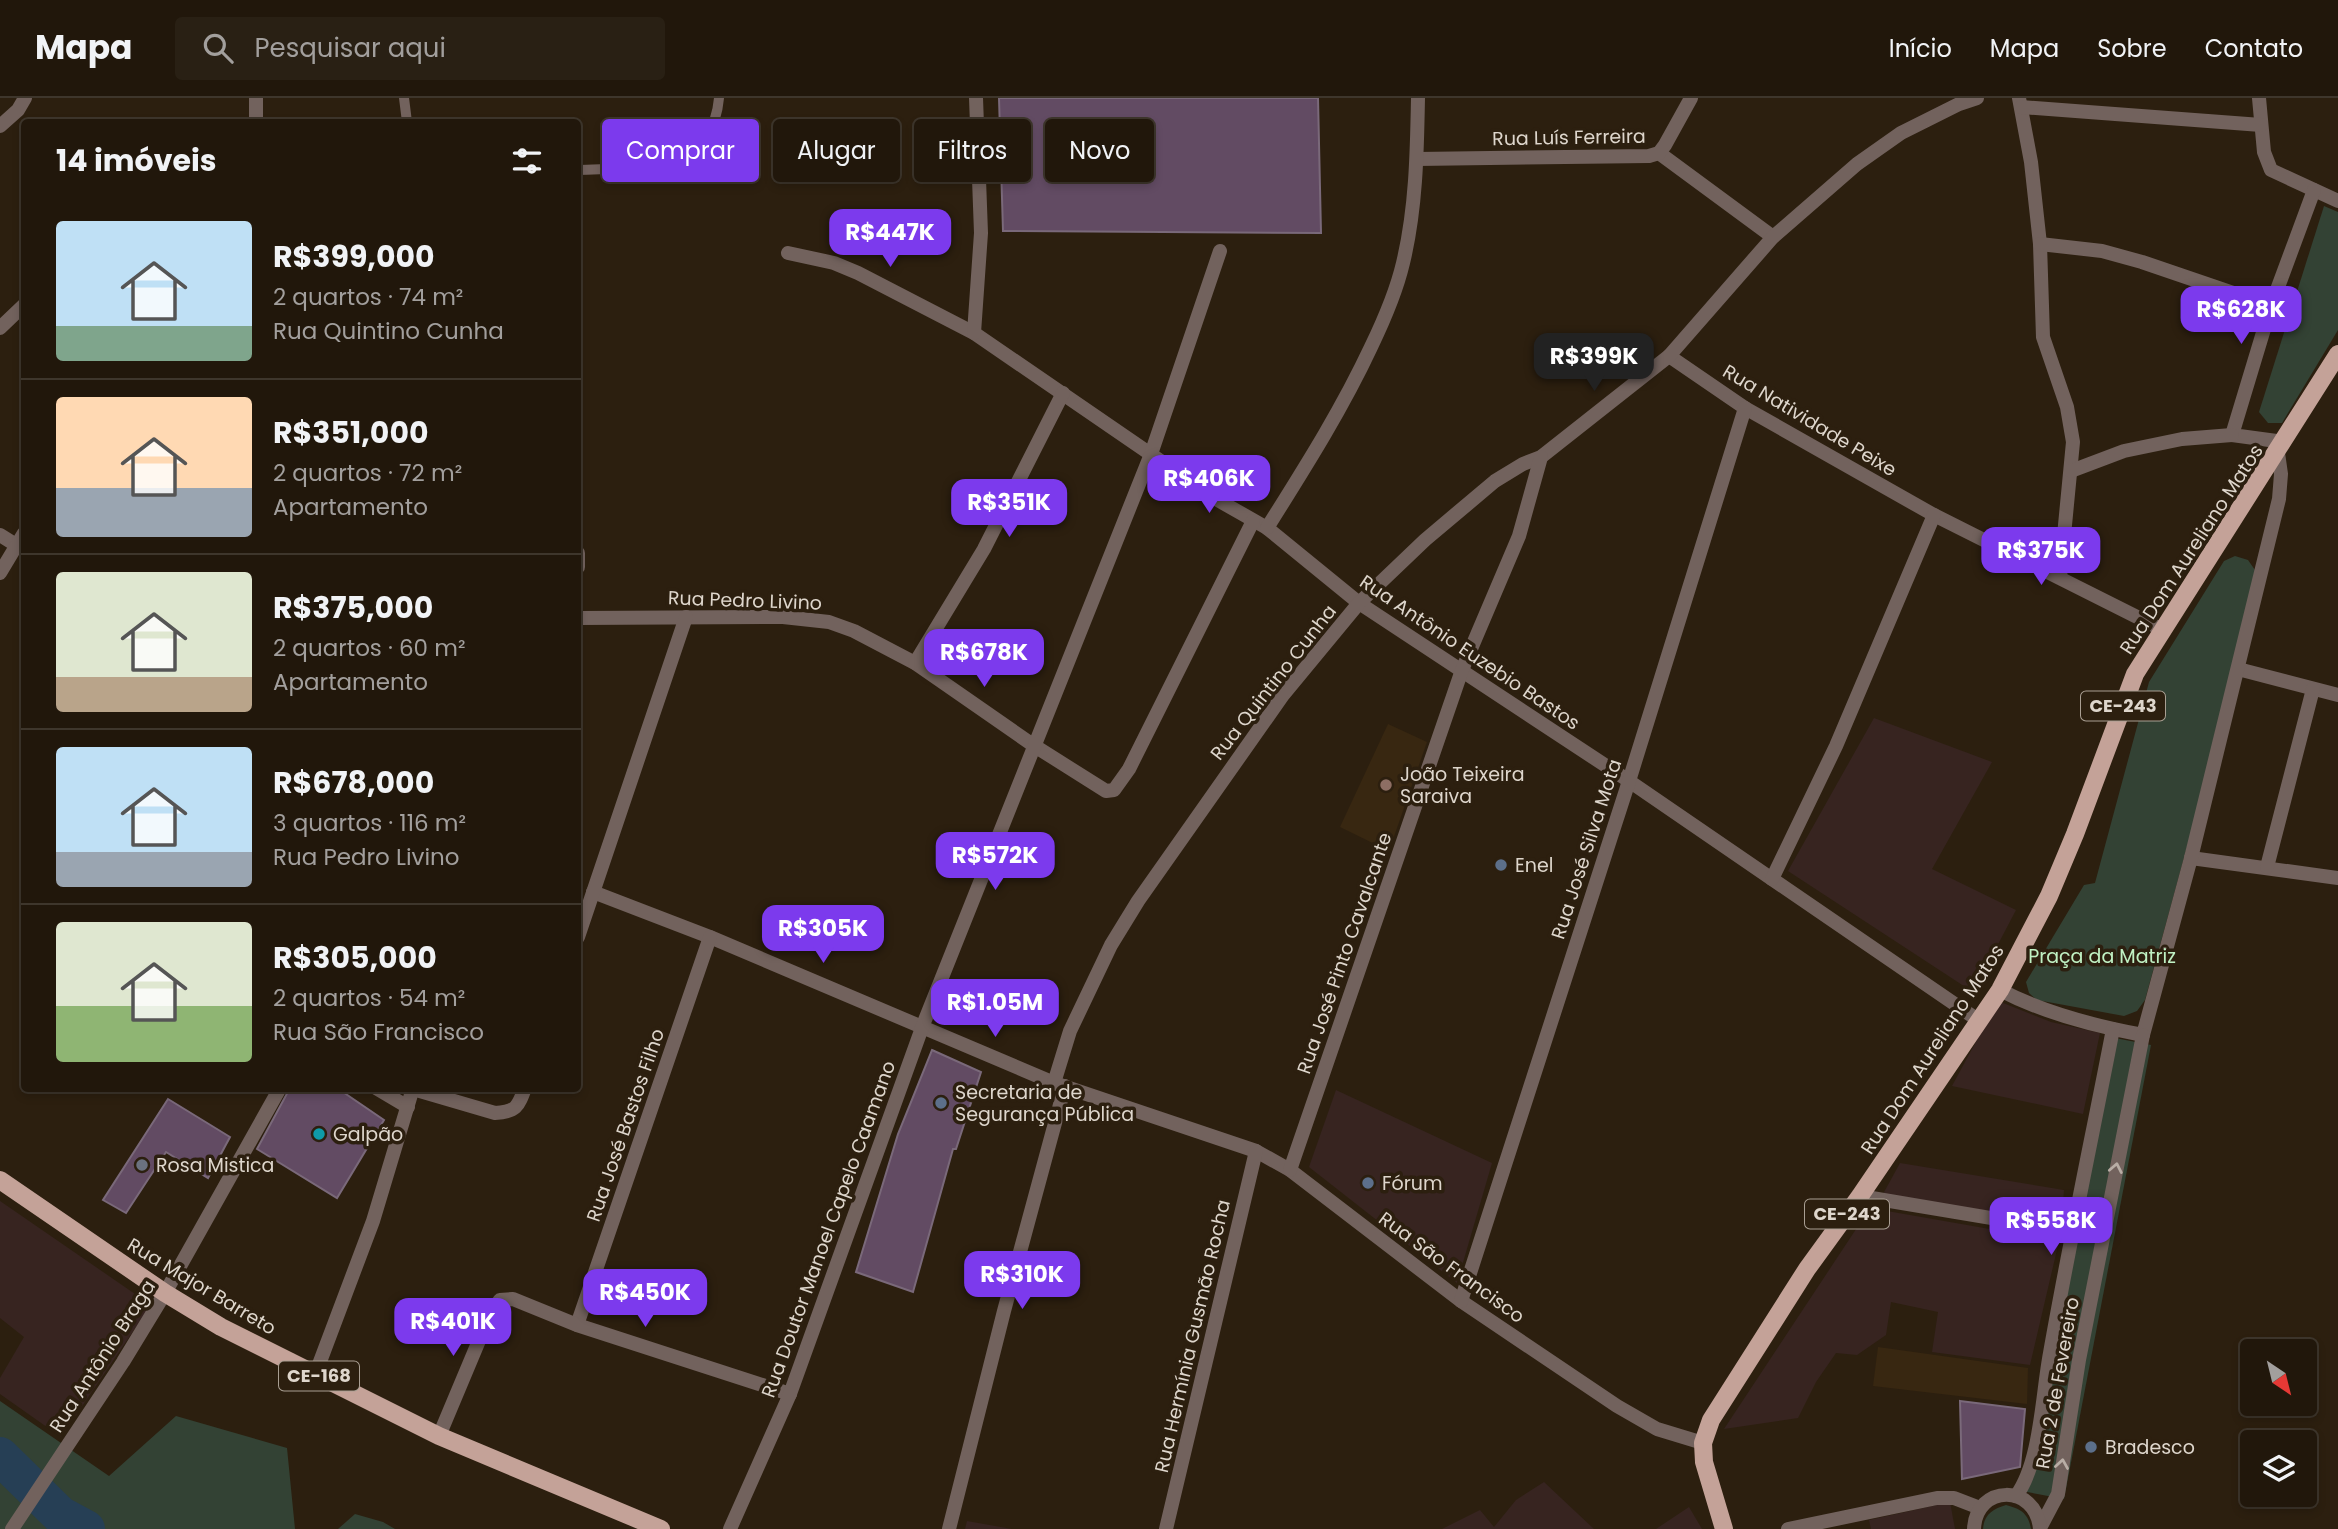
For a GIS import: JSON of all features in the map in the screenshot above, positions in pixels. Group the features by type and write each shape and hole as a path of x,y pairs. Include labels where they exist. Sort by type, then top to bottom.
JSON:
{"main road":[{"name":"CE-243","path":"2281,447 2338,354"},
{"name":"Rua Dom Aureliano Matos","path":"1703,1443 1711,1420 1807,1269 1860,1196 2000,989 2049,896 2076,834 2135,674 2281,447"},
{"name":"Rua Major Barreto","path":"0,1180 166,1293 221,1327 439,1436 661,1529"},
{"path":"1703,1443 1704,1462 1724,1529"}],"street":[{"path":"0,126 18,110 24,98"},
{"path":"256,98 256,119"},
{"path":"975,332 981,233 976,98"},
{"path":"1260,525 1332,422 1390,307 1404,262 1417,159 1418,98"},
{"name":"Rua Luís Ferreira","path":"1417,159 1649,156 1659,153 1691,98"},
{"name":"Rua Quintino Cunha","path":"949,1529 1070,1031 1091,983 1138,901 1283,695 1359,603 1424,540 1486,488 1522,464 1541,457 1669,356 1773,237 1857,164 1901,133 1977,98"},
{"path":"2259,98 2264,152 2271,170 2338,201"},
{"path":"2060,577 2073,442 2067,407 2043,337 2040,244 2031,162 2020,103 2261,125"},
{"path":"1659,153 1773,237"},
{"path":"2232,435 2271,306 2314,190"},
{"path":"2040,244 2115,255 2271,306"},
{"name":"Rua Doutor Manoel Capelo Caamano","path":"730,1529 790,1394 923,1025 1151,454 1220,251"},
{"name":"Rua Antônio Euzebio Bastos","path":"788,253 834,263 858,273 975,332 1216,499 1260,525 1359,603 1629,780 1978,1020"},
{"path":"0,328 21,308"},
{"name":"Rua Natividade Peixe","path":"1669,356 1745,408 1934,515 2163,630"},
{"path":"915,663 984,549 1063,393"},
{"name":"Rua José Silva Mota","path":"1461,1301 1629,780 1745,408"},
{"path":"2071,471 2124,451 2182,439 2232,435 2281,447"},
{"name":"Rua 2 de Fevereiro","path":"2040,1528 2057,1494 2081,1346 2143,1035 2191,858 2281,490 2281,447"},
{"name":"Rua José Pinto Cavalcante","path":"1290,1170 1462,670 1519,536 1541,457"},
{"path":"1772,879 1836,746 1934,515"},
{"name":"Rua Pedro Livino","path":"581,618 783,617 829,622 854,631 915,663 1097,788 1114,790 1129,769 1260,525"},
{"path":"0,536 20,539 0,573"},
{"path":"581,928 686,617"},
{"path":"2238,670 2338,695"},
{"path":"2267,867 2313,689"},
{"path":"2191,858 2338,878"},
{"name":"Rua São Francisco","path":"593,892 710,937 1059,1084 1256,1151 1290,1170 1461,1301 1617,1406 1657,1429 1703,1443"},
{"name":"Rua José Bastos Filho","path":"577,1325 710,937"},
{"path":"2000,989 2038,1007 2143,1035"},
{"name":"Rua 2 de Fevereiro","path":"2016,1496 2026,1482 2032,1462 2050,1352 2113,1029"},
{"name":"Rua Antônio Braga","path":"12,1529 137,1341 278,1092"},
{"path":"383,1092 408,1107"},
{"path":"316,1375 369,1233 412,1092"},
{"path":"423,1092 495,1113 515,1109 524,1092"},
{"name":"Rua Hermínia Gusmão Rocha","path":"1166,1529 1256,1151"},
{"path":"1860,1196 2074,1233"},
{"path":"439,1436 491,1312 500,1300 513,1299 577,1325 790,1394"},
{"path":"1974,1529 1980,1508 1996,1496 2016,1496 2026,1500 2039,1517 2040,1528"},
{"path":"1788,1529 1937,1499 1954,1498 1980,1508"}],"lane":[{"path":"404,98 407,119"},
{"path":"581,170 656,166 682,158 701,145 711,127 719,98"}],"shaded area":[{"path":"1874,718 1992,762 1932,869 2016,910 1973,992 1788,871"},
{"name":"João Teixeira Saraiva","path":"1388,724 1427,742 1389,851 1340,827"},
{"path":"1998,1001 2051,1022 2100,1033 2083,1114 1952,1086"},
{"path":"1336,1090 1492,1163 1457,1283 1309,1167"},
{"path":"1900,1163 2064,1190 2061,1227 1883,1194"},
{"path":"0,1201 151,1305 61,1437 0,1394 0,1378 24,1337 0,1318"},
{"path":"1870,1208 2059,1241 2030,1365 1932,1352 1938,1312 1891,1302 1886,1335 1857,1355 1836,1353 1816,1382 1798,1418 1724,1429"},
{"path":"1878,1347 2028,1368 2027,1404 1873,1386"},
{"path":"1544,1482 1594,1529 1442,1529 1480,1510 1494,1527 1516,1500"},
{"path":"1950,1502 1955,1529 1871,1529 1869,1520"},
{"path":"1689,1507 1702,1529 1656,1529"},
{"path":"967,1521 1012,1529 965,1529"}],"green space":[{"path":"2324,206 2338,212 2338,330 2282,423 2268,423 2259,412"},
{"name":"Praça da Matriz","path":"2235,556 2248,560 2255,570 2236,668 2145,1000 2137,1011 2124,1016 2037,1000 2029,993 2026,982 2084,885 2095,883 2149,682 2224,561"},
{"path":"2110,1037 2151,1045 2064,1499 2022,1491"},
{"path":"0,1401 109,1476 176,1416 287,1448 295,1529 0,1529"},
{"path":"2006,1505 2023,1512 2031,1529 1983,1529 1985,1519 1990,1513"},
{"path":"355,1514 383,1522 395,1529 338,1529"}],"building":[{"path":"999,98 1318,98 1321,233 1003,231 1002,182 1031,182 1031,119 1000,119"},
{"path":"932,1050 981,1072 956,1149 953,1149 913,1292 856,1272 898,1134"},
{"name":"Galpão","path":"288,1092 343,1092 384,1120 337,1198 257,1149"},
{"name":"Rosa Mistica","path":"168,1099 230,1137 208,1178 166,1152 126,1213 103,1200"},
{"path":"1960,1401 2025,1409 2020,1467 1962,1479"}],"waterway":[{"path":"0,1456 60,1515 86,1529"}],"place":[{"name":"João Teixeira Saraiva","path":"1386,785"},
{"name":"Enel","path":"1501,865"},
{"name":"Secretaria de Segurança Pública","path":"941,1103"},
{"name":"Galpão","path":"319,1134"},
{"name":"Rosa Mistica","path":"142,1165"},
{"name":"Fórum","path":"1368,1183"},
{"name":"Bradesco","path":"2091,1447"}]}
